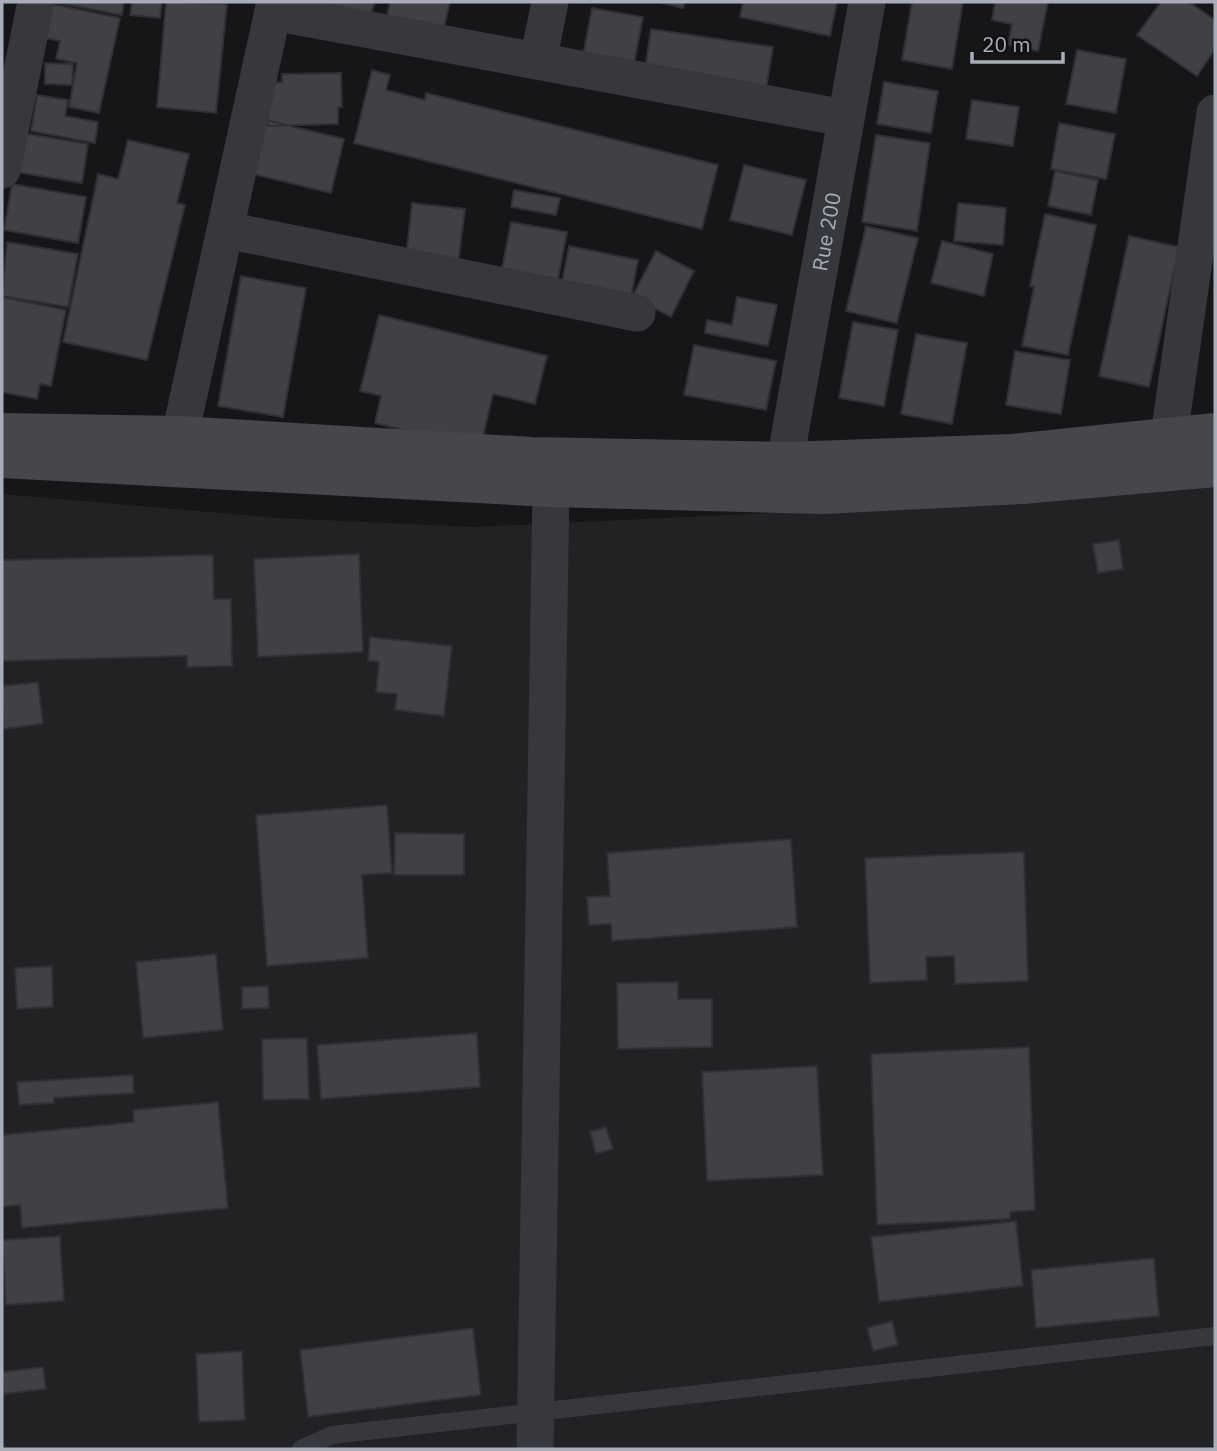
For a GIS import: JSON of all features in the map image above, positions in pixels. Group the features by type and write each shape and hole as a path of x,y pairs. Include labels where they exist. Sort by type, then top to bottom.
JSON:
{"main road":[{"path":"2,432 180,435 531,456 785,461 1012,453 1215,432"},
{"path":"2,459 551,488 823,495 1022,485 1215,468"}],"street":[{"path":"2,170 36,2"},
{"path":"538,61 550,2"},
{"name":"Rue 200","path":"785,461 867,2"},
{"path":"180,435 274,7 538,61 845,118"},
{"path":"1169,436 1208,211 1215,113"},
{"path":"226,230 637,313"},
{"path":"534,1432 551,488"}],"lane":[{"path":"301,1449 332,1435 534,1432 1215,1336"}],"shaded area":[{"path":"1215,478 1215,1449 2,1449 2,494 278,518 474,527 1027,501"}],"building":[{"path":"53,2 124,2 122,15"},
{"path":"132,2 162,2 160,18 130,15"},
{"path":"166,2 227,4 216,113 157,107"},
{"path":"299,2 375,2 363,35"},
{"path":"390,2 450,2 439,48 383,35"},
{"path":"659,2 685,2 683,8"},
{"path":"743,2 837,2 830,36 740,17"},
{"path":"912,2 963,2 952,69 902,60"},
{"path":"995,2 1048,2 1038,51 1008,45 1012,24 992,20"},
{"path":"1161,2 1189,2 1215,20 1215,49 1197,76 1137,35"},
{"path":"47,3 120,18 99,113 69,107 77,63 56,59 60,41 40,37"},
{"path":"592,8 643,17 631,80 580,71"},
{"path":"651,29 773,47 763,107 642,89"},
{"path":"1077,50 1126,59 1116,113 1066,104"},
{"path":"45,63 73,64 72,85 45,84"},
{"path":"372,70 390,75 386,90 425,100 426,93 718,165 702,229 354,143"},
{"path":"341,73 342,107 338,107 338,124 268,126 267,83 282,82 282,74"},
{"path":"884,82 938,91 931,133 877,124"},
{"path":"37,95 68,100 65,116 98,122 95,143 31,131"},
{"path":"972,100 1019,107 1013,146 966,139"},
{"path":"266,120 344,139 331,193 253,174"},
{"path":"1059,123 1115,134 1106,179 1051,169"},
{"path":"22,133 88,144 82,183 16,172"},
{"path":"876,135 930,143 917,231 862,222"},
{"path":"128,140 189,154 177,203 185,205 147,360 63,342 98,174 118,179"},
{"path":"744,165 806,180 792,235 730,220"},
{"path":"1055,171 1098,180 1091,215 1048,206"},
{"path":"12,184 86,197 78,243 4,230"},
{"path":"514,190 560,198 556,215 511,207"},
{"path":"412,203 465,209 456,280 404,274"},
{"path":"958,203 1006,208 1003,245 954,241"},
{"path":"1045,214 1096,225 1068,355 1022,346 1034,287 1030,286"},
{"path":"511,222 567,232 556,289 500,279"},
{"path":"866,226 918,238 897,323 846,311"},
{"path":"1129,236 1179,247 1149,387 1099,376"},
{"path":"942,241 993,254 984,296 931,283"},
{"path":"7,242 78,254 68,307 2,296"},
{"path":"569,246 638,260 628,312 559,298"},
{"path":"656,251 694,271 671,317 632,297"},
{"path":"241,276 306,288 283,417 218,406"},
{"path":"2,297 66,310 51,386 40,384 37,399 2,392"},
{"path":"737,297 777,305 768,346 705,333 707,320 732,325"},
{"path":"379,315 547,356 535,404 493,394 480,449 375,423 381,396 360,391"},
{"path":"853,322 898,330 884,406 839,398"},
{"path":"916,334 967,343 952,424 901,414"},
{"path":"694,345 776,361 766,410 684,395"},
{"path":"1015,351 1070,360 1061,414 1006,405"},
{"path":"1119,540 1123,569 1098,573 1093,544"},
{"path":"359,554 363,652 258,657 254,559"},
{"path":"213,555 214,599 231,599 232,666 187,667 187,656 2,661 2,560"},
{"path":"370,637 452,646 444,716 395,710 397,694 376,692 379,662 368,661"},
{"path":"38,682 43,724 3,729 2,686"},
{"path":"387,805 392,873 362,875 368,958 267,966 256,815"},
{"path":"395,833 464,834 464,875 394,875"},
{"path":"791,839 797,927 612,941 611,924 589,925 587,897 610,896 607,853"},
{"path":"1024,852 1028,981 955,984 954,956 926,957 927,980 870,983 865,858"},
{"path":"216,954 223,1030 143,1038 136,962"},
{"path":"52,966 53,1007 17,1009 15,968"},
{"path":"678,982 678,999 712,999 712,1047 618,1049 617,983"},
{"path":"268,986 269,1008 242,1009 242,987"},
{"path":"477,1033 480,1087 321,1099 317,1045"},
{"path":"307,1038 309,1099 263,1100 262,1039"},
{"path":"1029,1047 1035,1210 1010,1212 1010,1219 877,1225 871,1054"},
{"path":"817,1066 823,1175 707,1181 702,1072"},
{"path":"133,1075 134,1093 54,1098 54,1103 19,1105 17,1082"},
{"path":"218,1102 228,1208 22,1228 20,1205 2,1207 2,1135 134,1122 133,1110"},
{"path":"606,1127 613,1149 596,1154 590,1132"},
{"path":"1016,1221 1023,1286 879,1302 871,1237"},
{"path":"60,1236 64,1301 6,1305 2,1240"},
{"path":"1154,1258 1159,1316 1036,1328 1031,1270"},
{"path":"892,1321 898,1345 873,1351 867,1328"},
{"path":"473,1328 481,1395 308,1417 300,1350"},
{"path":"242,1351 245,1420 199,1422 196,1354"},
{"path":"43,1367 46,1389 3,1394 2,1372"}]}
